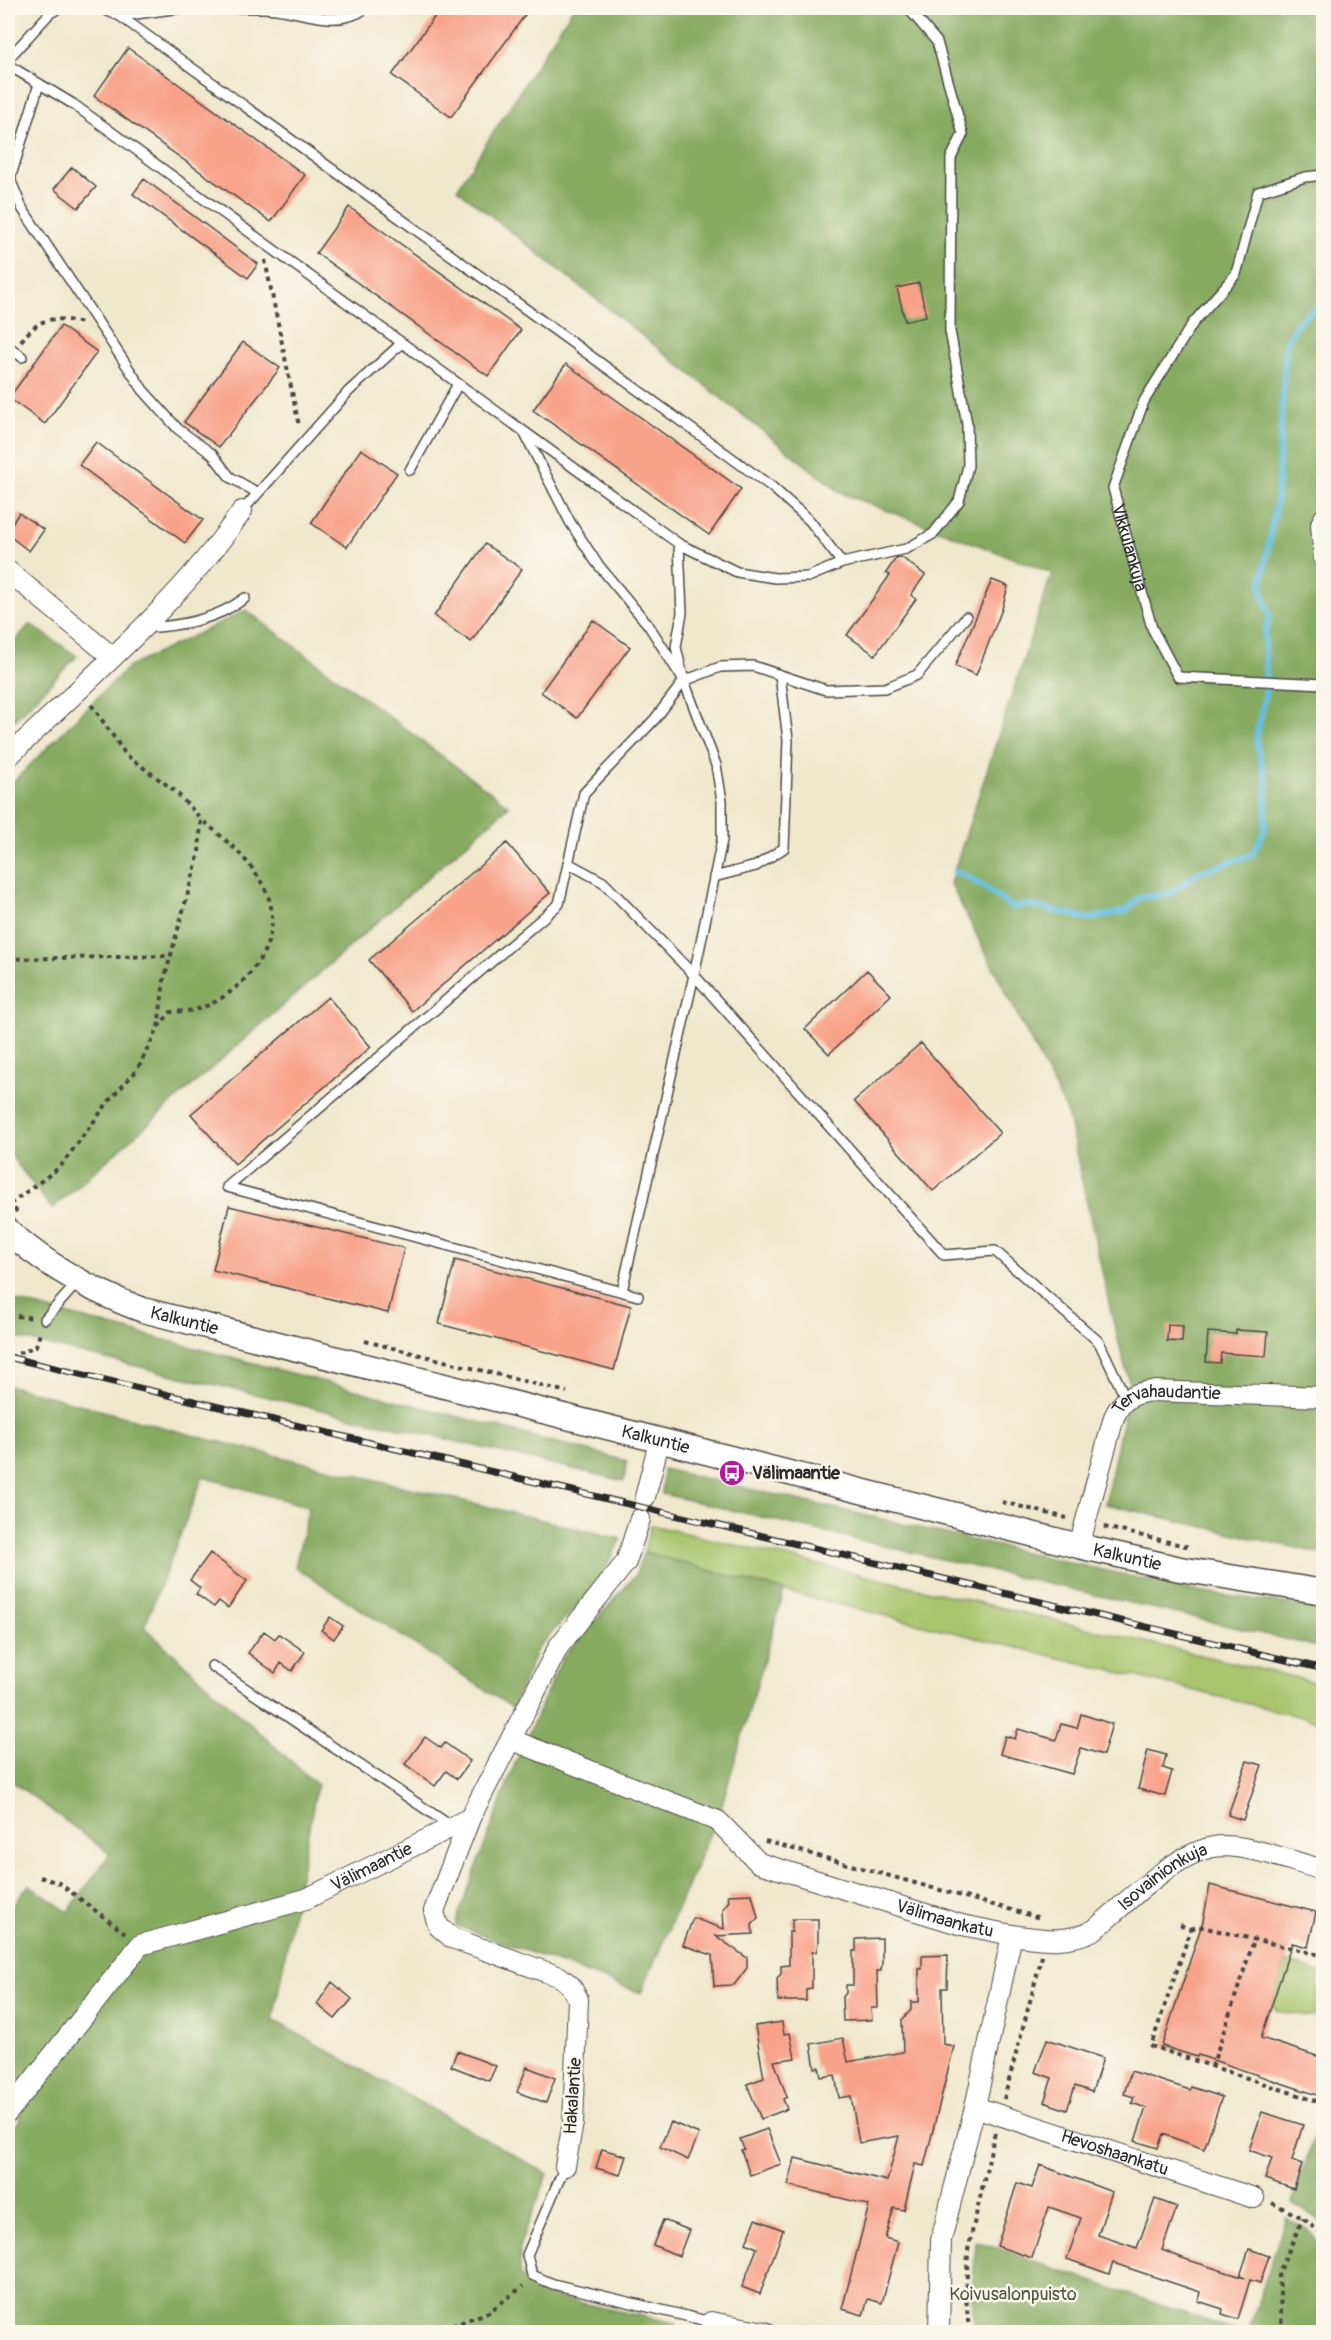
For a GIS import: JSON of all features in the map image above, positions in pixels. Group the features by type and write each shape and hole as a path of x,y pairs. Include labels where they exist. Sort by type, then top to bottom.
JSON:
{"street":[{"path":"8,757 140,628 212,551 242,511"},
{"path":"1323,518 1321,524 1323,558"},
{"path":"8,571 111,656"},
{"name":"Kalkuntie","path":"16,1225 36,1255 109,1297 143,1310 659,1442 1079,1546 1200,1573 1323,1592"},
{"name":"Tervahaudantie","path":"1079,1546 1114,1417 1126,1399 1134,1394 1152,1391 1323,1397"},
{"path":"645,1497 659,1442"},
{"path":"470,1818 559,1646 626,1562 640,1519"},
{"name":"Välimaankatu","path":"512,1740 718,1821 759,1863 962,1925 1012,1935 975,2108 941,2240 939,2332"},
{"name":"Välimaantie","path":"140,1945 306,1899 470,1818"},
{"name":"Hakalantie","path":"470,1818 434,1911 438,1926 452,1938 560,1977 570,1985 578,1999 573,2123 565,2166"},
{"name":"Isovainionkuja","path":"1012,1935 1066,1940 1094,1930 1182,1859 1202,1849 1224,1846 1323,1870"},
{"path":"8,2112 140,1945"},
{"name":"Hevoshaankatu","path":"975,2108 1254,2198"},
{"path":"711,2322 765,2332"}],"lane":[{"path":"8,59 50,13 58,8"},
{"path":"100,8 120,16 772,487 810,521 842,563"},
{"path":"120,16 181,8"},
{"path":"220,8 276,9 318,19 354,16 366,8"},
{"path":"8,65 73,104 679,544 737,572 775,578 808,577 842,563 906,549 933,534 959,501 968,466 967,423 950,332 951,158 963,134 937,42 908,8"},
{"path":"39,84 9,182 22,208 143,390 178,429 212,454 230,477 258,493"},
{"name":"Vikkulankuja","path":"1323,175 1305,177 1258,192 1236,274 1193,323 1144,401 1113,488 1152,628 1178,677 1323,684"},
{"path":"242,511 360,380 402,343"},
{"path":"410,470 458,384"},
{"path":"524,432 570,522 596,562 649,626 684,681"},
{"path":"622,1292 694,975 722,840 722,801 718,774 702,724 684,681 676,647 682,613 679,544"},
{"path":"140,628 170,626 207,617 228,609 245,598"},
{"path":"638,1296 227,1187 559,904 584,793 655,719 684,681 720,667 753,666 826,690 885,688 917,675 966,617"},
{"path":"714,877 756,866 784,848 788,740 780,675"},
{"path":"568,863 603,882 694,975 944,1255 995,1251 1099,1342 1126,1399"},
{"path":"45,1319 79,1281"},
{"path":"212,1666 451,1827"},
{"name":"Hakalantie","path":"532,2275 527,2255 565,2166"},
{"path":"532,2275 553,2284 711,2322"}],"path":[{"path":"262,241 303,443"},
{"path":"14,351 39,323 54,317 101,327"},
{"path":"16,1225 9,1203 60,1167 109,1101 137,1071 158,1028 171,1012 197,1010 224,997 245,978 265,952 272,927 269,900 253,871 229,843 201,819 175,791 126,755 79,687"},
{"path":"158,1028 170,956 198,853 201,819"},
{"path":"8,959 170,956"},
{"path":"8,1315 22,1317"},
{"path":"361,1340 577,1395"},
{"path":"10,1358 36,1346"},
{"path":"995,1500 1199,1549"},
{"path":"754,1838 1036,1916 1050,1924 1047,1940"},
{"path":"40,1877 59,1884 140,1945"},
{"path":"1180,1925 1191,1929 1198,1926 1323,1956"},
{"path":"1191,1929 1151,2046 1319,2102"},
{"path":"1212,2067 1254,1940"},
{"path":"1323,2010 1323,2038"},
{"path":"1254,2198 1285,2208 1303,2218 1323,2236"},
{"path":"1282,2332 1279,2273 1303,2218"},
{"path":"435,2332 489,2312 518,2292 532,2275"}],"green space":[{"path":"573,8 1323,8 1323,1554 1105,1504 1124,1414 1134,1400 1113,1321 1067,1112 950,883 1052,573 841,493 457,189"},
{"path":"246,610 509,806 52,1209 8,1152 8,787 127,668"},
{"path":"30,624 77,656 8,727 8,649"},
{"path":"8,1299 627,1461 624,1481 8,1336"},
{"path":"8,1385 199,1437 621,1539 596,1586 538,1647 513,1708 295,1567 309,1507 203,1477 144,1627 317,1785 273,2020 548,2174 520,2244 520,2276 558,2298 675,2323 680,2332 184,2332 158,2326 133,2332 8,2332 8,2136 21,2119 8,2109 8,1912 29,1885 68,1912 110,1854 8,1778"},
{"path":"663,1469 1203,1593 1323,1608 1323,1648 662,1494"},
{"path":"651,1525 1323,1684 1323,1722 784,1591 644,1552"},
{"path":"644,1552 784,1591 721,1808 641,1993 455,1925 514,1766 562,1659 635,1576"},
{"path":"1286,1961 1319,1973 1315,2017 1277,2011 1272,2004"},
{"path":"1323,2110 1324,2219 1321,2221 1292,2203"},
{"path":"1286,2218 1307,2229 1323,2247 1323,2332 1248,2332"},
{"name":"Koivusalonpuisto","path":"976,2241 1239,2332 975,2332 972,2296"}],"building":[{"path":"441,8 530,8 451,117 392,75"},
{"path":"128,48 305,175 271,222 94,96"},
{"path":"72,167 96,187 78,208 54,189"},
{"path":"144,179 258,264 248,278 133,194"},
{"path":"349,207 521,330 488,376 316,253"},
{"path":"919,283 926,316 905,321 897,288"},
{"path":"61,326 97,352 45,424 9,398"},
{"path":"243,342 280,368 219,447 184,422"},
{"path":"566,364 741,489 709,535 533,410"},
{"path":"96,442 203,520 185,543 79,465"},
{"path":"361,449 397,473 347,547 311,523"},
{"path":"19,513 44,530 29,551 8,535 8,529"},
{"path":"485,544 522,569 471,642 434,616"},
{"path":"901,557 925,575 911,595 916,599 875,655 847,635 890,575 886,573 896,558"},
{"path":"992,580 1008,586 1002,609 976,675 955,666"},
{"path":"593,620 630,647 577,718 541,692"},
{"path":"507,843 550,893 412,1011 369,960"},
{"path":"867,970 891,995 829,1054 805,1029"},
{"path":"328,997 371,1047 235,1164 191,1114"},
{"path":"921,1043 1000,1133 933,1191 854,1101"},
{"path":"229,1206 404,1248 388,1313 213,1270"},
{"path":"455,1260 631,1306 614,1370 439,1324"},
{"path":"1168,1325 1183,1326 1182,1342 1167,1341"},
{"path":"1236,1330 1268,1332 1266,1356 1221,1353 1220,1363 1206,1362 1208,1332 1236,1334"},
{"path":"210,1553 247,1581 228,1608 219,1601 214,1607 196,1594 200,1588 190,1580"},
{"path":"330,1617 343,1626 334,1639 321,1630"},
{"path":"264,1631 275,1639 279,1634 305,1652 292,1671 281,1663 275,1673 248,1653"},
{"path":"1081,1714 1112,1724 1103,1755 1081,1748 1072,1774 1000,1754 1005,1736 1015,1739 1018,1729 1056,1740 1061,1724 1077,1728"},
{"path":"425,1737 441,1748 445,1743 470,1761 457,1779 446,1771 435,1786 405,1764"},
{"path":"1148,1750 1166,1755 1163,1768 1172,1771 1165,1796 1138,1789"},
{"path":"1247,1761 1262,1765 1243,1820 1228,1815"},
{"path":"1210,1885 1316,1912 1308,1947 1292,1943 1261,2038 1323,2058 1323,2097 1198,2055 1197,2057 1162,2046 1203,1921"},
{"path":"752,1894 758,1918 752,1925 753,1934 716,1936 747,1958 747,1968 734,1985 714,1986 712,1955 683,1945 693,1918 724,1929 723,1909 729,1901 728,1895"},
{"path":"792,1919 818,1919 818,1943 816,1952 812,1952 812,1988 806,1989 806,2001 778,2001 777,1978 781,1974 781,1966 789,1965 789,1932 792,1932"},
{"path":"882,1938 881,1971 877,1971 878,2008 871,2008 872,2020 843,2021 842,1998 846,1993 846,1985 853,1985 853,1951 856,1951 856,1939"},
{"path":"948,1955 947,1988 942,1988 943,2044 954,2046 924,2166 915,2164 904,2210 894,2208 885,2238 898,2242 882,2303 868,2299 863,2315 842,2309 869,2205 788,2185 795,2158 887,2181 899,2136 859,2143 851,2096 839,2098 835,2075 821,2077 819,2067 815,2068 811,2044 843,2038 848,2062 903,2052 902,2020 911,2010 911,2002 919,2002 919,1969 922,1969 922,1956"},
{"path":"332,1982 352,1999 335,2019 317,2004"},
{"path":"782,2022 784,2034 790,2033 795,2058 774,2061 787,2097 783,2099 787,2109 761,2119 747,2084 764,2078 755,2026"},
{"path":"1047,2039 1103,2058 1092,2092 1075,2086 1067,2110 1044,2102 1052,2078 1035,2072"},
{"path":"457,2051 496,2066 489,2081 451,2066"},
{"path":"527,2067 555,2078 546,2103 517,2092"},
{"path":"1131,2071 1190,2090 1191,2087 1222,2097 1204,2149 1163,2134 1158,2148 1135,2141 1146,2108 1132,2103 1134,2097 1124,2094"},
{"path":"1262,2112 1303,2125 1292,2160 1302,2164 1294,2189 1265,2179 1272,2158 1249,2150"},
{"path":"671,2122 699,2134 688,2160 660,2147"},
{"path":"767,2129 781,2164 750,2175 741,2150 744,2149 740,2139"},
{"path":"602,2149 626,2156 620,2175 596,2168"},
{"path":"1040,2165 1112,2192 1098,2235 1137,2248 1155,2199 1177,2207 1162,2250 1245,2278 1240,2276 1249,2249 1269,2256 1260,2283 1250,2280 1238,2319 1222,2314 1223,2309 1198,2301 1200,2292 1113,2263 1109,2274 1067,2259 1081,2218 1049,2207 1032,2258 997,2246 1017,2183 1032,2188"},
{"path":"756,2219 783,2230 760,2294 742,2287 757,2248 746,2243"},
{"path":"663,2220 689,2230 679,2256 653,2245"}],"waterway":[{"path":"955,872 969,877 1012,907 1029,905 1090,919 1126,911 1139,898 1171,893 1199,872 1252,855 1265,830 1267,784 1256,740 1266,691 1265,633 1270,616 1261,588 1277,499 1286,343 1297,323 1324,301"}],"railway":[{"path":"8,1357 1324,1669"}],"place":[{"name":"Välimaantie","path":"732,1473"}]}
